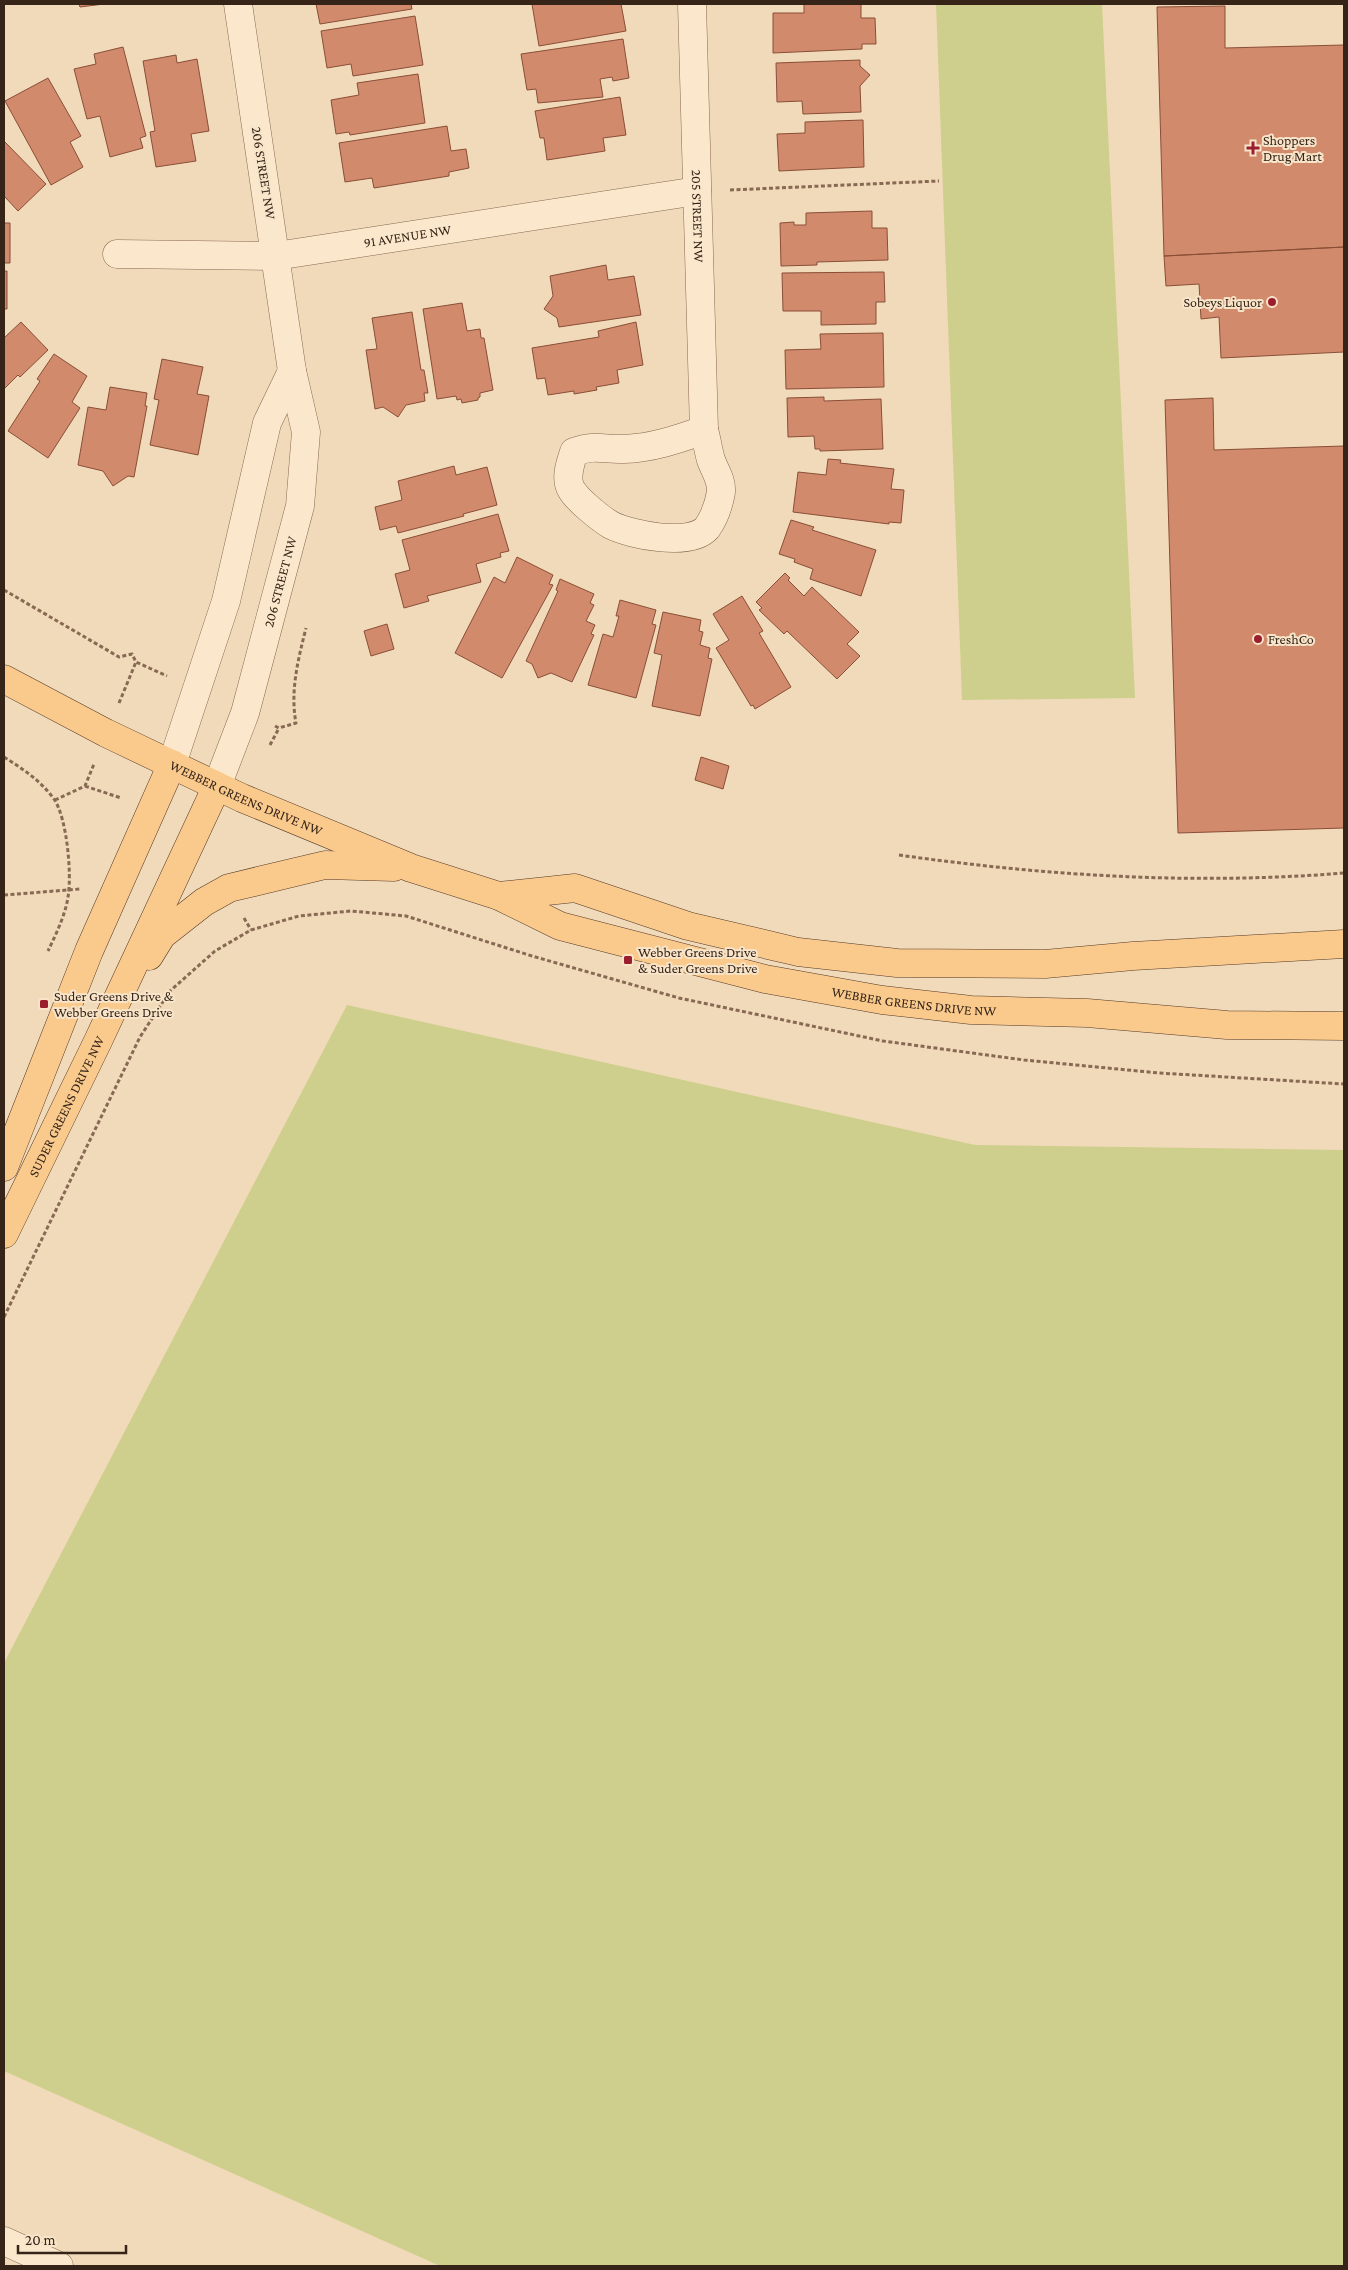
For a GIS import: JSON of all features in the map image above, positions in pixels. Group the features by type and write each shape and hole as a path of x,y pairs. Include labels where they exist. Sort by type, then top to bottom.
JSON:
{"main road":[{"name":"WEBBER GREENS DRIVE NW","path":"4,679 218,786 411,868 499,896 560,926 766,979 882,1000 971,1010 1087,1013 1227,1025 1344,1026"},
{"path":"4,1167 89,951 172,764"},
{"name":"SUDER GREENS DRIVE NW","path":"4,1234 98,1041 218,786"},
{"path":"98,1041 162,935 204,902 229,888 325,865 411,868"},
{"name":"WEBBER GREENS DRIVE NW","path":"499,896 575,888 688,926 789,950 897,963 1045,964 1133,956 1344,944"}],"street":[{"name":"206 STREET NW","path":"218,786 245,713 300,506 306,432 292,371 238,4"},
{"name":"205 STREET NW","path":"692,4 704,430 711,459 719,475 721,491 717,509 706,529 687,538 663,538 637,533 611,524 583,502 571,488 568,471 574,452 585,448 602,446 622,449 650,447 704,430"},
{"name":"91 AVENUE NW","path":"117,254 276,256 697,191"},
{"path":"172,764 226,601 267,423 292,371"},
{"path":"4,2241 59,2266"}],"path":[{"path":"697,191 939,181"},
{"path":"4,590 119,657 132,654 136,662"},
{"path":"279,728 296,724 294,711 295,674 306,628"},
{"path":"4,757 32,774 55,800 63,821 68,859 69,890 64,916 48,951"},
{"path":"55,800 85,786"},
{"path":"899,855 1036,871 1139,878 1230,879 1344,873"},
{"path":"4,895 84,889"},
{"path":"4,1317 140,1037 170,990 215,951 251,930"}],"green space":[{"path":"936,4 1102,4 1135,698 962,700"},
{"path":"347,1005 975,1145 1344,1150 1344,2266 440,2266 4,2071 4,1663"}],"building":[{"path":"79,4 104,4 80,7"},
{"path":"316,4 411,4 412,9 320,24"},
{"path":"532,4 621,4 626,31 539,46"},
{"path":"804,4 861,4 861,18 875,18 876,44 862,44 862,49 773,53 773,13 804,13"},
{"name":"Shoppers Drug Mart","path":"1225,6 1225,48 1344,45 1344,247 1164,256 1157,7"},
{"path":"415,16 423,65 353,76 351,64 327,68 321,31"},
{"path":"623,39 629,78 613,81 612,77 600,79 603,97 538,103 536,89 527,90 521,54"},
{"path":"123,47 146,136 140,138 143,148 110,157 100,116 87,119 74,69 96,64 94,54"},
{"path":"176,55 177,63 197,59 209,131 191,134 196,161 156,167 150,132 155,131 143,61"},
{"path":"860,60 860,66 870,75 860,86 861,112 803,114 802,101 777,102 776,63"},
{"path":"418,74 425,123 350,135 349,132 336,134 331,100 359,95 357,83"},
{"path":"48,78 81,136 70,142 83,167 51,185 5,101"},
{"path":"620,97 626,135 603,138 605,151 547,160 544,138 540,138 535,111"},
{"path":"863,120 864,167 779,171 777,134 805,133 805,122"},
{"path":"447,126 451,151 466,149 469,168 449,172 449,176 374,188 372,178 345,182 339,143"},
{"path":"4,141 46,184 18,211 4,196"},
{"path":"872,211 872,228 887,228 888,260 817,262 817,265 781,266 780,223 794,222 794,225 806,225 806,213"},
{"path":"4,223 10,223 10,263 4,263"},
{"name":"Sobeys Liquor","path":"1344,247 1344,352 1221,358 1219,317 1201,319 1199,284 1166,286 1164,256"},
{"path":"606,265 608,280 634,276 641,315 559,327 557,318 544,309 553,296 550,276"},
{"path":"4,271 7,271 7,309 4,309"},
{"path":"884,272 885,302 876,302 876,324 821,325 821,311 783,311 782,273"},
{"path":"462,303 467,331 480,329 481,338 484,338 493,390 480,393 478,400 462,403 461,399 457,400 456,396 437,399 423,309"},
{"path":"412,312 421,370 424,370 428,393 424,393 425,401 406,405 398,417 383,407 375,409 366,350 377,349 372,318"},
{"path":"21,322 48,350 20,377 18,375 4,389 4,338"},
{"path":"636,322 643,365 617,370 619,383 596,387 597,390 574,394 574,391 548,395 545,378 537,379 532,348 599,337 598,331"},
{"path":"883,333 884,387 786,389 785,350 821,349 820,334"},
{"path":"54,354 87,376 72,402 80,408 48,458 8,431 40,381 37,379"},
{"path":"162,359 203,367 197,394 209,396 198,455 150,445 159,400 154,399"},
{"path":"110,387 147,393 145,406 147,406 134,477 128,476 113,486 103,471 78,465 88,407 106,410"},
{"path":"824,397 824,401 881,399 883,449 820,451 820,449 815,449 814,436 788,437 787,398"},
{"name":"FreshCo","path":"1213,398 1214,450 1344,446 1344,828 1178,833 1165,400"},
{"path":"828,459 841,460 840,463 894,469 891,489 904,490 901,523 889,522 889,524 793,512 798,472 826,475"},
{"path":"454,466 456,475 487,467 497,505 463,514 464,516 398,533 396,526 380,530 375,507 402,500 398,481"},
{"path":"498,514 509,551 500,553 501,557 476,564 481,582 427,596 429,601 404,608 395,574 410,570 402,540"},
{"path":"791,520 814,527 812,530 876,550 861,596 810,579 813,569 794,562 795,559 779,554"},
{"path":"517,557 553,575 549,584 553,585 502,678 455,653 494,577 505,583"},
{"path":"785,573 790,578 788,580 804,596 812,587 859,632 847,644 860,656 837,679 787,631 784,634 759,610 762,608 756,602"},
{"path":"560,579 594,594 590,603 594,605 586,621 595,625 591,634 594,635 572,682 551,673 538,678 532,664 526,661 558,591 556,590"},
{"path":"742,596 763,631 759,633 791,687 755,709 753,705 751,706 716,648 729,640 713,614"},
{"path":"620,600 656,610 652,624 656,625 636,698 588,685 603,634 613,637 619,616 616,616"},
{"path":"663,612 701,620 699,631 703,632 700,645 710,648 708,658 712,659 700,716 652,706 662,655 654,653"},
{"path":"387,624 394,649 371,656 364,631"},
{"path":"701,757 729,766 723,789 695,780"}],"place":[{"name":"Shoppers Drug Mart","path":"1253,148"},
{"name":"Sobeys Liquor","path":"1272,302"},
{"name":"FreshCo","path":"1258,639"},
{"name":"Webber Greens Drive & Suder Greens Drive","path":"628,960"},
{"name":"Suder Greens Drive & Webber Greens Drive","path":"44,1004"}]}
